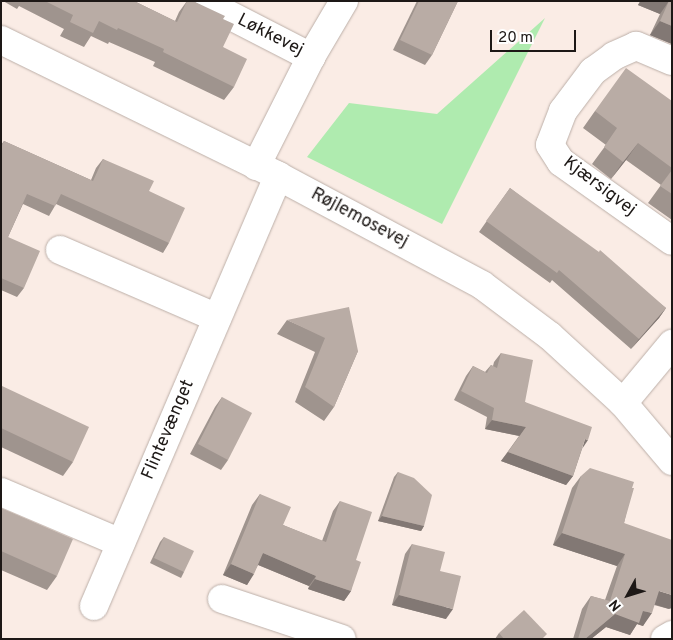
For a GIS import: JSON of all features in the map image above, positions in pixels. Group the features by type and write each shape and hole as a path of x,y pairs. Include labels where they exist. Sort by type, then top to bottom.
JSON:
{"street":[{"name":"Løkkevej","path":"202,1 311,58"},
{"name":"Løkkevej","path":"267,171 311,58 344,1"},
{"name":"Røjlemosevej","path":"1,40 267,171 482,285 550,336 623,403 672,461"},
{"name":"Kjærsigvej","path":"672,61 636,46 614,56 593,71 563,111 550,145 561,162 672,241"},
{"name":"Flintevænget","path":"94,606 217,318 267,171"},
{"path":"60,250 217,318"},
{"path":"623,403 672,344"},
{"path":"1,492 121,543"},
{"path":"222,599 342,639"},
{"path":"665,639 672,635"}],"green space":[{"path":"545,18 442,224 307,157 349,103 437,114"}],"building":[{"path":"45,1 134,1 177,22 187,1 193,1 225,16 223,19 234,24 223,47 247,59 234,87 163,52 164,49 118,28 117,30 99,21 93,33 70,22 73,15"},
{"path":"419,1 458,1 432,55 400,40"},
{"path":"669,1 672,1 672,26 660,21"},
{"path":"626,68 672,101 672,168 638,143 623,162 604,147 617,128 595,111"},
{"path":"4,141 93,181 103,159 154,181 149,191 185,208 169,243 61,194 55,206 27,194 8,237 40,251 24,288 1,278 1,147"},
{"path":"672,170 672,194 660,186"},
{"path":"510,188 599,252 600,250 666,308 639,339 559,270 557,273 486,221"},
{"path":"349,307 358,351 334,407 305,387 325,338 287,320"},
{"path":"501,353 533,360 525,402 592,427 588,440 585,439 573,476 508,452 526,427 492,420 494,408 461,391 473,366 487,373 491,365 497,368"},
{"path":"2,386 89,427 73,462 1,428"},
{"path":"222,397 252,413 228,460 198,444"},
{"path":"590,468 634,482 624,523 672,540 672,595 659,591 652,613 643,611 639,623 615,614 585,639 578,639 591,596 610,601 625,554 562,533 581,476"},
{"path":"398,472 414,478 432,495 424,526 382,516"},
{"path":"260,494 291,507 283,525 326,542 340,501 372,512 356,560 361,562 351,591 315,579 316,576 263,553 254,574 231,564"},
{"path":"1,508 73,539 57,576 1,551"},
{"path":"164,537 194,551 184,572 154,558"},
{"path":"412,544 445,552 440,571 461,576 453,609 399,595"},
{"path":"524,610 547,634 542,639 504,639 499,633"}]}
